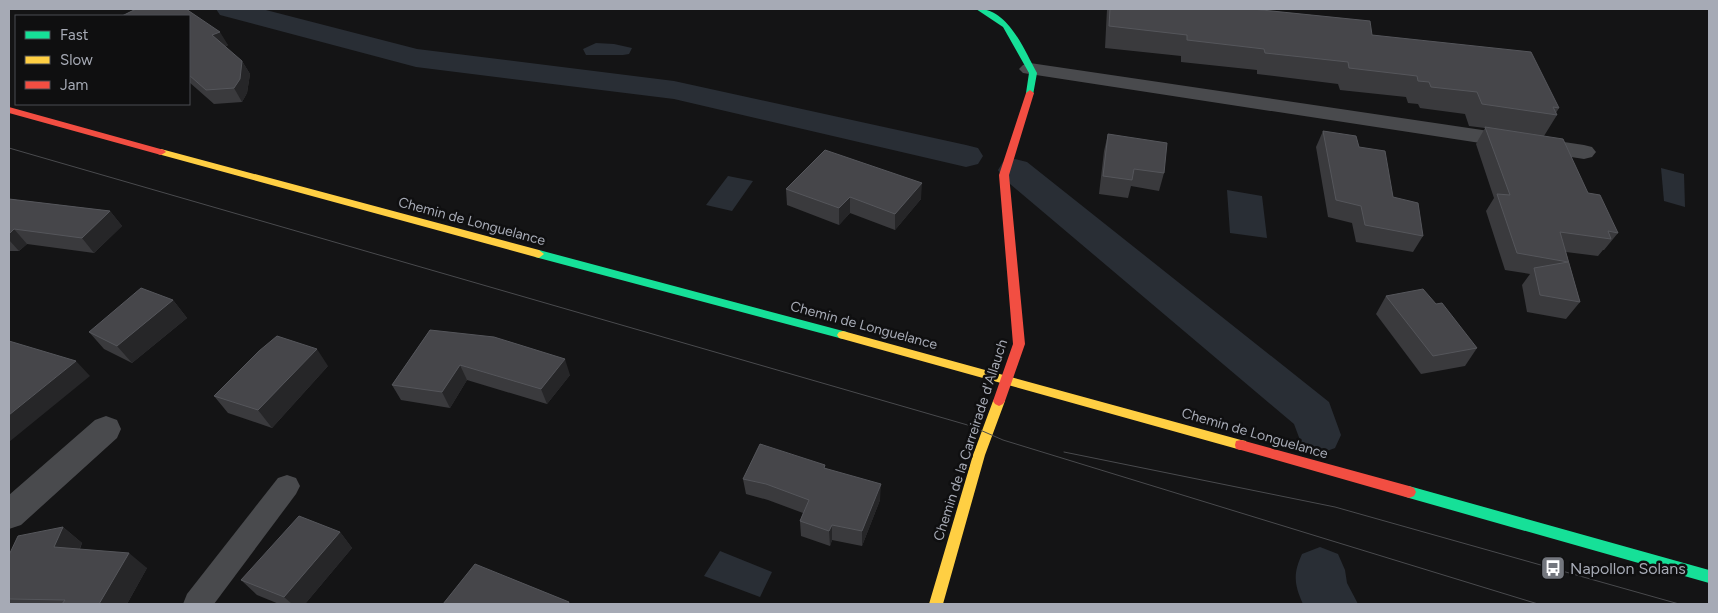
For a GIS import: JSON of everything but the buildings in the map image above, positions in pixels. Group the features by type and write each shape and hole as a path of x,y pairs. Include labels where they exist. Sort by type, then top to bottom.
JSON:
{"street":[{"name":"Chemin de la Carreirade d'Allauch","path":"936,604 979,455 1019,344 1004,175 1031,88 1033,73 1006,25 980,9"},
{"path":"1030,69 1584,152"},
{"name":"Chemin de Longuelance","path":"9,110 284,187 1006,378 1709,577"},
{"path":"9,515 106,429"}],"lane":[{"path":"197,604 287,486"}],"shaded area":[{"path":"596,43 632,48 629,54 623,55 586,55 583,49"},
{"path":"1661,168 1684,174 1685,207 1664,201"},
{"path":"728,176 753,181 732,211 706,205"},
{"path":"1227,190 1262,196 1267,238 1230,233"},
{"path":"720,551 772,572 760,597 704,576"}],"waterway":[{"path":"230,9 416,58 674,90 966,156"},
{"path":"1015,170 1313,415 1319,435"},
{"path":"1320,570 1323,591 1332,604"}],"tram line":[{"path":"9,148 971,426 1003,440 1538,604"},
{"path":"1064,452 1335,507 1679,604"}],"traffic: fast":[{"path":"980,9 1006,25 1033,73 1030,93"},
{"path":"539,254 843,335"},
{"path":"1409,492 1709,577"}],"traffic: slow":[{"path":"161,152 539,254"},
{"path":"843,335 1241,445"},
{"path":"936,604 979,455 999,401"}],"traffic: jam":[{"path":"999,401 1019,344 1004,175 1030,93"},
{"path":"9,110 161,152"},
{"path":"1241,445 1409,492"}],"place":[{"name":"Napollon Solans","path":"1553,568"}]}
